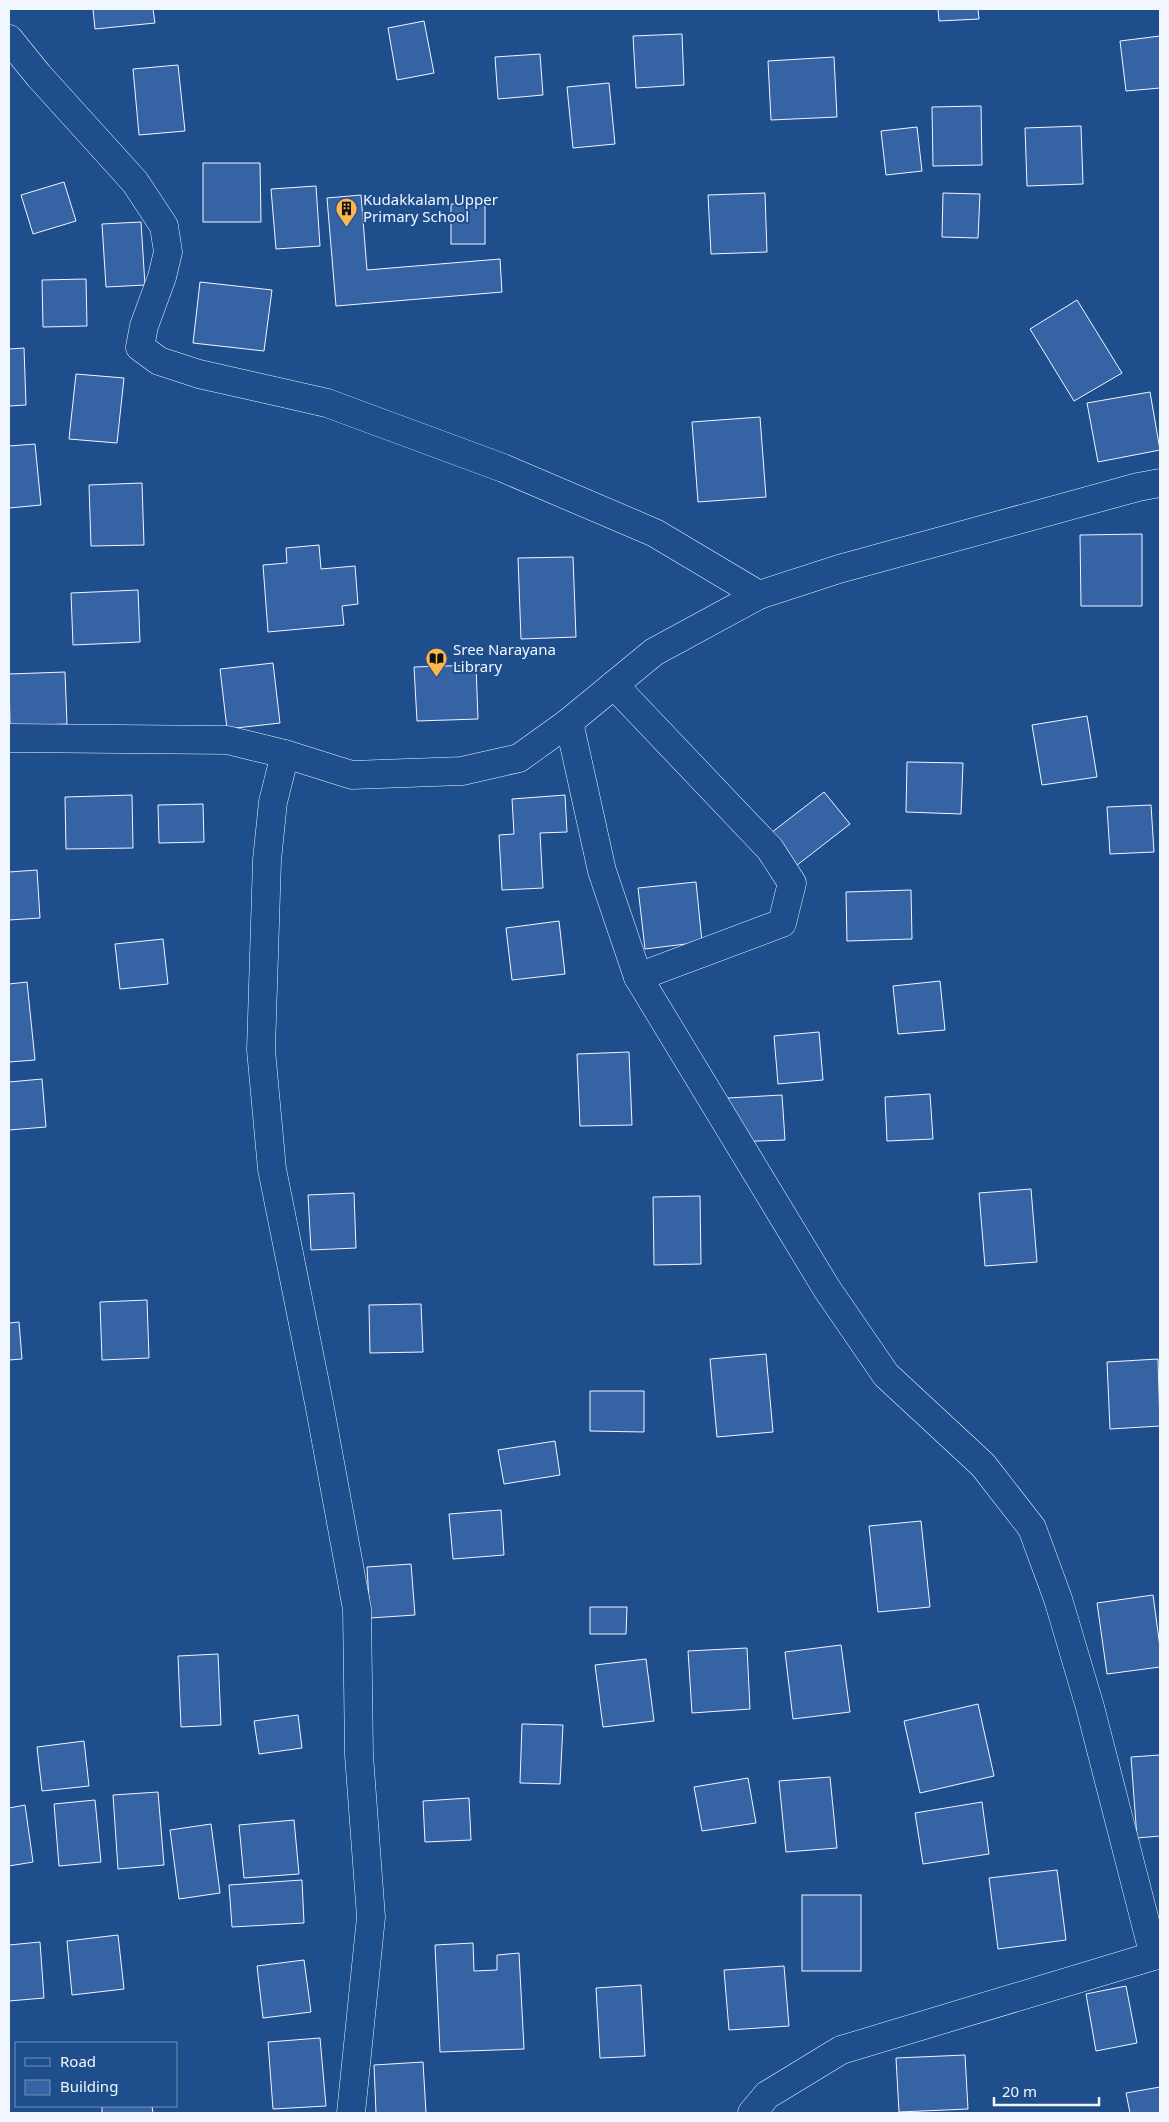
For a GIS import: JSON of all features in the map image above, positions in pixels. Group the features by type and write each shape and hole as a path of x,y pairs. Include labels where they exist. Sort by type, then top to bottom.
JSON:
{"street":[{"path":"9,39 135,182 164,226 168,252 162,277 144,326 140,347 146,352 159,361 199,374 327,403 503,468 655,533 759,595"},
{"path":"9,738 227,740 285,754 352,775 462,771 519,758 569,722 654,652 759,595 839,569 1138,487 1160,483"},
{"path":"614,685 770,849 792,883 782,923 638,977"},
{"path":"569,722 602,871 638,977 827,1289 886,1375 983,1465 1032,1528 1058,1599 1090,1708 1157,1955 841,2050 767,2095 752,2113"},
{"path":"285,754 273,802 267,860 261,1050 272,1169 319,1403 357,1609 360,1755 371,1917 351,2113"}],"building":[{"path":"93,9 153,9 155,23 95,29"},
{"path":"938,9 978,9 979,19 939,21"},
{"path":"424,21 434,73 397,80 388,28"},
{"path":"682,34 684,85 636,88 633,36"},
{"path":"1160,36 1160,88 1126,91 1120,41"},
{"path":"540,54 543,95 498,99 495,57"},
{"path":"834,57 837,117 771,120 768,61"},
{"path":"178,65 185,131 139,135 133,69"},
{"path":"609,83 615,144 573,148 567,87"},
{"path":"981,106 982,165 933,166 932,107"},
{"path":"1081,126 1083,184 1027,186 1025,128"},
{"path":"917,127 922,171 886,175 881,131"},
{"path":"203,163 260,163 261,222 203,222"},
{"path":"64,182 76,221 33,234 21,195"},
{"path":"316,186 320,246 276,249 271,189"},
{"path":"765,193 767,252 711,254 708,195"},
{"path":"943,193 980,194 978,238 942,237"},
{"name":"Kudakkalam Upper Primary School","path":"361,195 367,270 500,259 502,292 336,306 327,198"},
{"path":"451,204 485,204 485,244 451,244"},
{"path":"141,222 145,285 106,287 102,224"},
{"path":"86,279 87,326 43,327 42,280"},
{"path":"200,282 272,290 264,351 193,343"},
{"path":"1077,300 1122,373 1074,401 1030,329"},
{"path":"24,348 26,405 9,406 9,349"},
{"path":"76,374 124,378 117,443 69,439"},
{"path":"1150,392 1160,450 1098,462 1087,403"},
{"path":"760,417 766,497 698,502 692,422"},
{"path":"35,444 41,505 9,508 9,446"},
{"path":"142,483 144,545 91,546 89,485"},
{"path":"1142,534 1142,606 1081,606 1080,535"},
{"path":"319,545 321,569 355,566 358,604 342,606 344,625 268,632 263,565 287,563 286,548"},
{"path":"573,557 576,637 521,639 518,558"},
{"path":"138,590 140,642 73,645 71,593"},
{"path":"273,663 280,723 227,729 220,669"},
{"path":"476,665 478,719 417,721 414,667"},
{"path":"65,672 67,724 10,726 9,674"},
{"path":"1087,716 1097,777 1042,785 1032,725"},
{"path":"907,762 963,763 961,814 906,812"},
{"path":"824,792 850,824 783,876 758,843"},
{"path":"132,795 133,848 66,849 65,797"},
{"path":"565,795 567,832 540,833 543,888 502,890 499,835 514,834 512,799"},
{"path":"203,804 204,842 159,843 158,805"},
{"path":"1151,805 1154,852 1110,854 1107,807"},
{"path":"37,870 40,918 9,920 9,872"},
{"path":"696,882 702,942 645,949 638,888"},
{"path":"911,890 912,939 847,941 846,892"},
{"path":"559,921 565,974 512,980 506,928"},
{"path":"163,939 168,984 120,989 115,944"},
{"path":"940,981 945,1030 898,1034 893,986"},
{"path":"27,982 35,1060 9,1062 9,984"},
{"path":"819,1032 823,1080 778,1084 774,1036"},
{"path":"629,1052 632,1125 580,1126 577,1054"},
{"path":"42,1079 46,1127 9,1130 9,1082"},
{"path":"930,1094 933,1139 887,1141 885,1097"},
{"path":"782,1095 785,1140 731,1142 728,1098"},
{"path":"1031,1189 1037,1262 985,1266 979,1193"},
{"path":"354,1193 356,1248 311,1250 308,1195"},
{"path":"700,1196 701,1264 654,1265 653,1197"},
{"path":"147,1300 149,1358 102,1360 100,1302"},
{"path":"421,1304 423,1352 370,1353 369,1305"},
{"path":"19,1322 22,1359 9,1360 9,1323"},
{"path":"766,1354 773,1432 717,1437 710,1359"},
{"path":"1158,1359 1160,1426 1110,1429 1107,1362"},
{"path":"590,1391 644,1391 644,1432 590,1431"},
{"path":"555,1441 560,1475 504,1484 498,1450"},
{"path":"501,1510 504,1555 453,1559 449,1514"},
{"path":"921,1521 930,1607 878,1612 869,1526"},
{"path":"411,1564 415,1615 370,1618 367,1567"},
{"path":"1153,1595 1160,1647 1160,1667 1107,1674 1097,1603"},
{"path":"590,1607 627,1607 626,1634 590,1634"},
{"path":"841,1645 850,1712 793,1719 785,1652"},
{"path":"747,1648 750,1709 692,1713 688,1651"},
{"path":"218,1654 221,1725 181,1727 178,1656"},
{"path":"646,1659 654,1721 603,1727 595,1665"},
{"path":"978,1704 994,1776 920,1793 904,1721"},
{"path":"298,1715 302,1748 259,1754 254,1721"},
{"path":"522,1724 563,1725 560,1784 520,1783"},
{"path":"84,1741 89,1786 42,1791 37,1747"},
{"path":"1160,1755 1160,1836 1137,1838 1131,1757"},
{"path":"830,1777 837,1848 786,1852 779,1781"},
{"path":"748,1778 756,1823 702,1831 694,1787"},
{"path":"158,1792 164,1865 118,1869 113,1795"},
{"path":"469,1798 471,1840 425,1842 423,1801"},
{"path":"95,1800 101,1862 59,1866 54,1804"},
{"path":"982,1802 989,1854 923,1864 915,1813"},
{"path":"25,1805 33,1862 9,1866 9,1808"},
{"path":"294,1820 299,1874 244,1878 239,1825"},
{"path":"211,1824 220,1893 179,1899 170,1830"},
{"path":"1057,1870 1066,1940 998,1949 989,1878"},
{"path":"302,1880 304,1923 232,1927 229,1885"},
{"path":"802,1895 861,1895 861,1971 802,1971"},
{"path":"118,1935 124,1989 72,1995 67,1941"},
{"path":"40,1942 44,1998 9,2001 9,1945"},
{"path":"473,1943 474,1971 497,1970 497,1955 519,1953 524,2049 440,2052 435,1945"},
{"path":"304,1960 311,2012 263,2018 257,1966"},
{"path":"784,1966 789,2026 729,2030 724,1970"},
{"path":"641,1985 645,2056 600,2058 596,1988"},
{"path":"1126,1986 1137,2043 1096,2051 1086,1994"},
{"path":"320,2038 326,2106 273,2109 268,2042"},
{"path":"965,2055 968,2109 899,2112 896,2058"},
{"path":"423,2062 426,2113 376,2113 374,2065"},
{"path":"1160,2087 1160,2113 1130,2113 1126,2093"},
{"path":"102,2107 152,2107 153,2113 102,2113"}],"place":[{"name":"Kudakkalam Upper Primary School","path":"347,228"},
{"name":"Sree Narayana Library","path":"437,678"}]}
